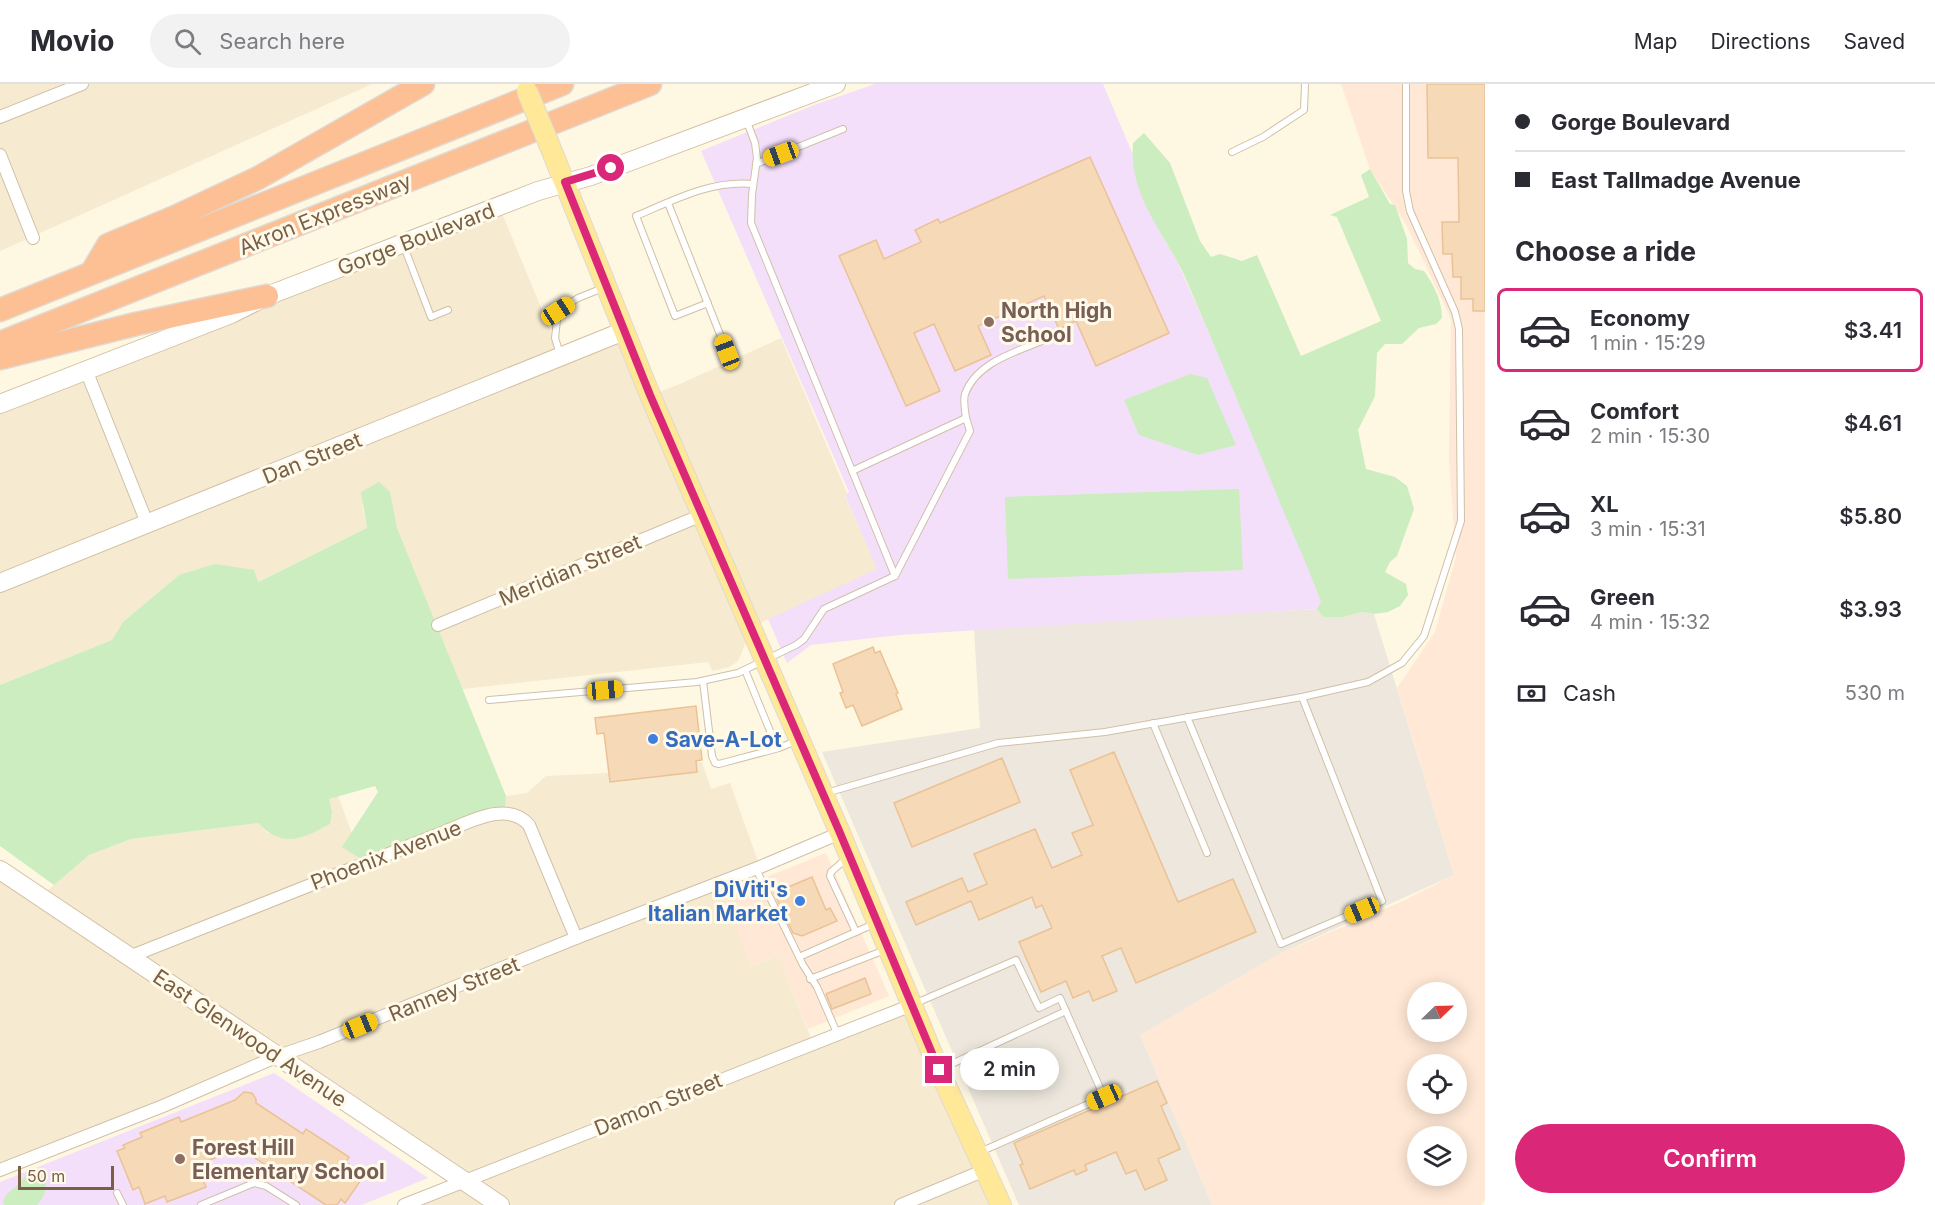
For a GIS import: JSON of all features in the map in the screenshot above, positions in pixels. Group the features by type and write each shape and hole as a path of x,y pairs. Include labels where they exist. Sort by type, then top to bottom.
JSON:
{"highway":[{"path":"92,272 108,245 258,178 423,84"},
{"name":"Akron Expressway","path":"0,310 562,84"},
{"name":"Akron Expressway","path":"0,343 650,84"},
{"path":"0,358 136,324 267,296"}],"main road":[{"path":"524,84 624,331 702,515 850,856 939,1070 1001,1205"}],"street":[{"path":"0,117 82,84"},
{"name":"Gorge Boulevard","path":"0,404 231,314 267,296 538,191 591,176 836,84"},
{"path":"0,155 33,238"},
{"name":"Dan Street","path":"0,583 624,331"},
{"path":"86,370 147,523"},
{"name":"Meridian Street","path":"438,625 702,515"},
{"name":"Phoenix Avenue","path":"129,957 491,814 512,813 522,817 529,825 576,938"},
{"name":"Ranney Street","path":"0,1170 163,1106 278,1056 319,1042 576,938 756,869 840,833"},
{"name":"East Glenwood Avenue","path":"0,870 500,1205"},
{"name":"Damon Street","path":"404,1205 912,1005"},
{"path":"901,1205 982,1161"}],"lane":[{"path":"1232,152 1263,137 1304,110 1305,84"},
{"path":"823,794 998,743 1105,732 1302,697 1368,682 1402,663 1424,636 1461,521 1459,329 1455,312 1410,211 1406,191 1406,84"},
{"path":"746,119 755,143 756,164 751,223 895,576"},
{"path":"756,164 843,129"},
{"path":"708,303 675,316 636,216 725,183 753,184"},
{"path":"668,203 727,352"},
{"path":"403,243 431,316 448,310"},
{"path":"561,356 555,338 558,311 578,298 607,287"},
{"path":"489,700 703,681 745,670 796,645 804,639 824,609 895,576 970,431 964,396 975,376 995,361 1049,338"},
{"path":"852,471 966,418"},
{"path":"745,670 777,748"},
{"path":"703,681 712,756 715,763 719,764 777,748 799,739"},
{"path":"1187,717 1281,944 1382,901 1302,697"},
{"path":"1153,723 1207,853"},
{"path":"850,856 830,876 856,932"},
{"path":"756,869 810,979 817,987 837,1033"},
{"path":"799,957 878,922"},
{"path":"810,979 889,949"},
{"path":"912,1005 1016,960 1039,1008 1060,998 1066,1011 1104,1097 982,1161"},
{"path":"939,1070 1066,1011"},
{"path":"201,1205 254,1183 266,1186 296,1205"},
{"path":"117,1193 123,1205"}],"shaded area":[{"path":"0,84 372,84 0,251"},
{"name":"North High School","path":"875,84 1103,84 1134,157 1160,232 1177,261 1331,608 900,635 811,645 787,663 768,619 877,569 845,495 849,492 701,151 814,105"},
{"path":"1341,84 1485,84 1485,1199 1481,1205 1212,1205 1140,1035 1279,954 1401,902 1454,875 1397,688 1435,632 1456,557 1449,459 1451,319 1407,226 1370,169"},
{"path":"499,206 561,356 624,331 651,395 781,338 847,493 845,496 878,570 751,627 741,655 737,662 729,667 713,671 708,662 462,689 397,528 390,493 362,505 367,528 257,582 179,575 123,622 112,640 0,685 0,404"},
{"path":"1317,609 1323,617 1343,617 1362,612 1374,614 1454,875 1279,954 1140,1035 1212,1205 1019,1205 822,752 980,728 974,629"},
{"path":"702,762 711,789 730,783 760,867 719,883 751,966 778,956 813,1043 912,1005 1001,1205 404,1205 464,1182 278,1056 0,1170 0,870 40,897 89,855 131,839 258,823 268,833 332,812 329,799 338,796 363,863 505,809 506,796 527,793 546,776 609,773 610,782 697,772 696,763"},
{"path":"826,853 889,996 808,1029 778,956 750,966 723,895"},
{"path":"274,1073 428,1178 362,1205 0,1205 0,1182"}],"green space":[{"path":"1144,133 1170,163 1200,241 1211,257 1220,254 1242,261 1257,255 1301,356 1381,321 1337,217 1330,215 1369,197 1361,175 1370,169 1390,204 1395,205 1407,239 1408,263 1415,269 1424,271 1428,276 1439,299 1442,312 1442,318 1436,324 1419,328 1402,344 1385,344 1377,353 1375,396 1358,430 1366,469 1395,477 1407,486 1414,509 1397,556 1390,562 1385,572 1406,584 1408,595 1400,606 1388,612 1374,614 1362,612 1343,617 1323,617 1317,609 1321,602 1316,587 1219,356 1177,260 1150,213 1136,181 1133,143"},
{"path":"1190,374 1207,378 1236,445 1198,455 1139,435 1124,400"},
{"path":"379,482 390,492 397,528 506,796 505,809 361,859 342,847 378,792 375,786 329,799 332,812 330,824 301,837 285,839 267,831 258,823 131,839 89,855 54,885 0,846 0,685 112,640 123,622 179,575 215,564 254,570 258,582 367,528 361,492"},
{"path":"1239,489 1243,570 1008,579 1005,497"},
{"path":"36,1171 46,1182 45,1192 37,1205 4,1205 3,1201 7,1194 26,1175"}],"building":[{"path":"1427,84 1485,84 1485,311 1473,311 1473,299 1461,299 1461,277 1453,277 1452,254 1443,254 1442,222 1459,222 1458,158 1428,158"},
{"name":"North High School","path":"1090,157 1169,333 1096,366 1076,321 1059,329 1044,296 978,326 991,355 955,371 934,324 914,333 940,391 906,406 839,256 876,240 884,259 921,242 915,230 938,219 940,223"},
{"path":"873,647 875,653 880,651 898,693 896,694 902,709 862,726 853,705 846,708 833,664"},
{"path":"696,706 702,760 696,761 697,772 610,782 604,733 597,734 595,718"},
{"path":"1114,752 1178,902 1233,879 1256,932 1136,983 1121,948 1102,956 1117,991 1093,1001 1089,991 1073,998 1066,981 1041,992 1019,942 1052,928 1042,905 1036,908 1032,897 979,920 971,901 916,925 906,902 962,878 968,892 987,884 974,854 1035,829 1052,868 1082,855 1072,833 1093,825 1070,770"},
{"path":"1002,758 1020,802 912,847 894,803"},
{"name":"DiViti's Italian Market","path":"812,877 826,910 830,908 837,921 802,936 793,933 774,893"},
{"path":"865,978 871,994 832,1009 826,994"},
{"path":"1157,1081 1167,1103 1161,1106 1180,1149 1158,1159 1167,1180 1145,1190 1136,1170 1126,1174 1116,1152 1085,1165 1087,1170 1076,1175 1074,1170 1030,1189 1014,1143"},
{"path":"244,1092 252,1093 256,1103 303,1134 306,1129 349,1157 346,1162 359,1171 356,1176 361,1180 345,1203 341,1199 337,1205 326,1205 240,1148 205,1162 207,1167 199,1170 206,1187 167,1202 165,1196 145,1204 139,1187 133,1190 117,1151 125,1148 123,1145 142,1137 140,1133 179,1117 181,1122 235,1100"}],"place":[{"name":"North High School","path":"989,322"},
{"name":"Save-A-Lot","path":"653,739"},
{"name":"DiViti's Italian Market","path":"800,901"},
{"name":"Forest Hill Elementary School","path":"180,1159"}],"route":[{"path":"611,168 591,176 565,182 650,395 840,833 939,1070"}]}
